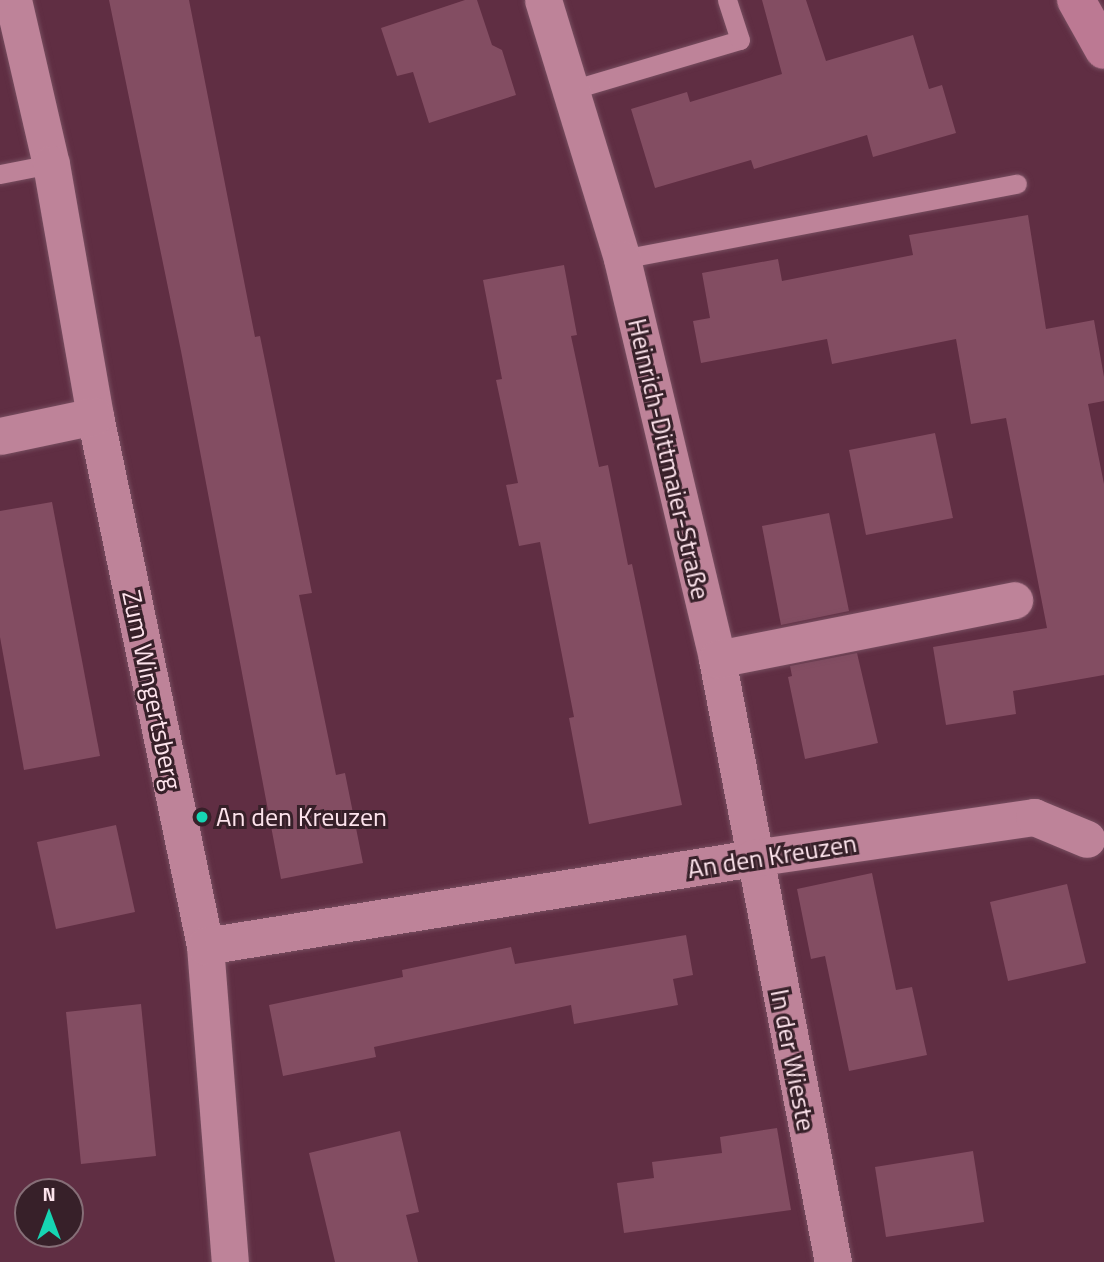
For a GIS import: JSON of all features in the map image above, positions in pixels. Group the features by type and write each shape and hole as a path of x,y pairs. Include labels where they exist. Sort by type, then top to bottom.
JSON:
{"main road":[{"path":"1076,0 1104,50"}],"street":[{"name":"Zum Wingertsberg","path":"13,0 51,164 95,416 205,946 230,1262"},
{"name":"Heinrich-Dittmaier-Straße","path":"543,0 622,259 717,659 753,858"},
{"path":"0,436 95,416"},
{"path":"717,659 1014,600"},
{"name":"An den Kreuzen","path":"205,946 753,858 1034,817 1087,839"},
{"name":"In der Wieste","path":"753,858 833,1262"}],"lane":[{"path":"571,90 740,40 727,0"},
{"path":"0,174 51,164"},
{"path":"622,259 1017,184"}],"building":[{"path":"109,0 189,0 255,337 260,336 312,593 299,595 336,775 345,773 363,863 281,879 181,351"},
{"path":"465,0 477,0 492,45 502,50 516,95 429,123 413,72 397,76 381,28"},
{"path":"762,0 806,0 826,61 913,35 929,89 942,85 956,133 873,157 867,135 754,169 751,160 655,188 631,109 687,92 690,102 782,74"},
{"path":"1028,215 1046,329 1094,320 1104,377 1104,401 1088,404 1104,484 1104,675 1013,691 1016,714 946,725 933,647 1047,628 1006,418 971,424 956,339 832,364 827,339 701,363 693,321 710,318 702,273 778,259 782,281 913,255 909,235"},
{"path":"564,265 577,335 571,336 599,467 608,465 628,565 632,564 682,805 589,824 569,718 574,717 540,542 519,546 506,485 518,483 496,380 502,379 483,280"},
{"path":"935,433 953,518 866,535 849,450"},
{"path":"52,502 100,756 24,770 0,637 0,511"},
{"path":"829,513 849,611 781,625 762,526"},
{"path":"857,653 878,743 805,759 788,677 792,676 790,666"},
{"path":"116,825 135,912 56,929 37,842"},
{"path":"872,873 896,990 912,987 927,1055 849,1071 825,956 811,959 797,889"},
{"path":"1067,884 1086,963 1008,981 990,902"},
{"path":"686,935 693,975 673,979 678,1005 574,1024 571,1005 374,1047 376,1057 283,1076 269,1005 403,977 402,970 511,947 515,964"},
{"path":"141,1004 156,1156 81,1164 66,1012"},
{"path":"777,1128 791,1210 624,1233 617,1183 654,1178 652,1162 722,1153 720,1137"},
{"path":"400,1131 419,1212 406,1215 418,1262 335,1262 309,1153"},
{"path":"973,1151 984,1222 886,1237 875,1167"}],"place":[{"name":"An den Kreuzen","path":"202,817"}]}
